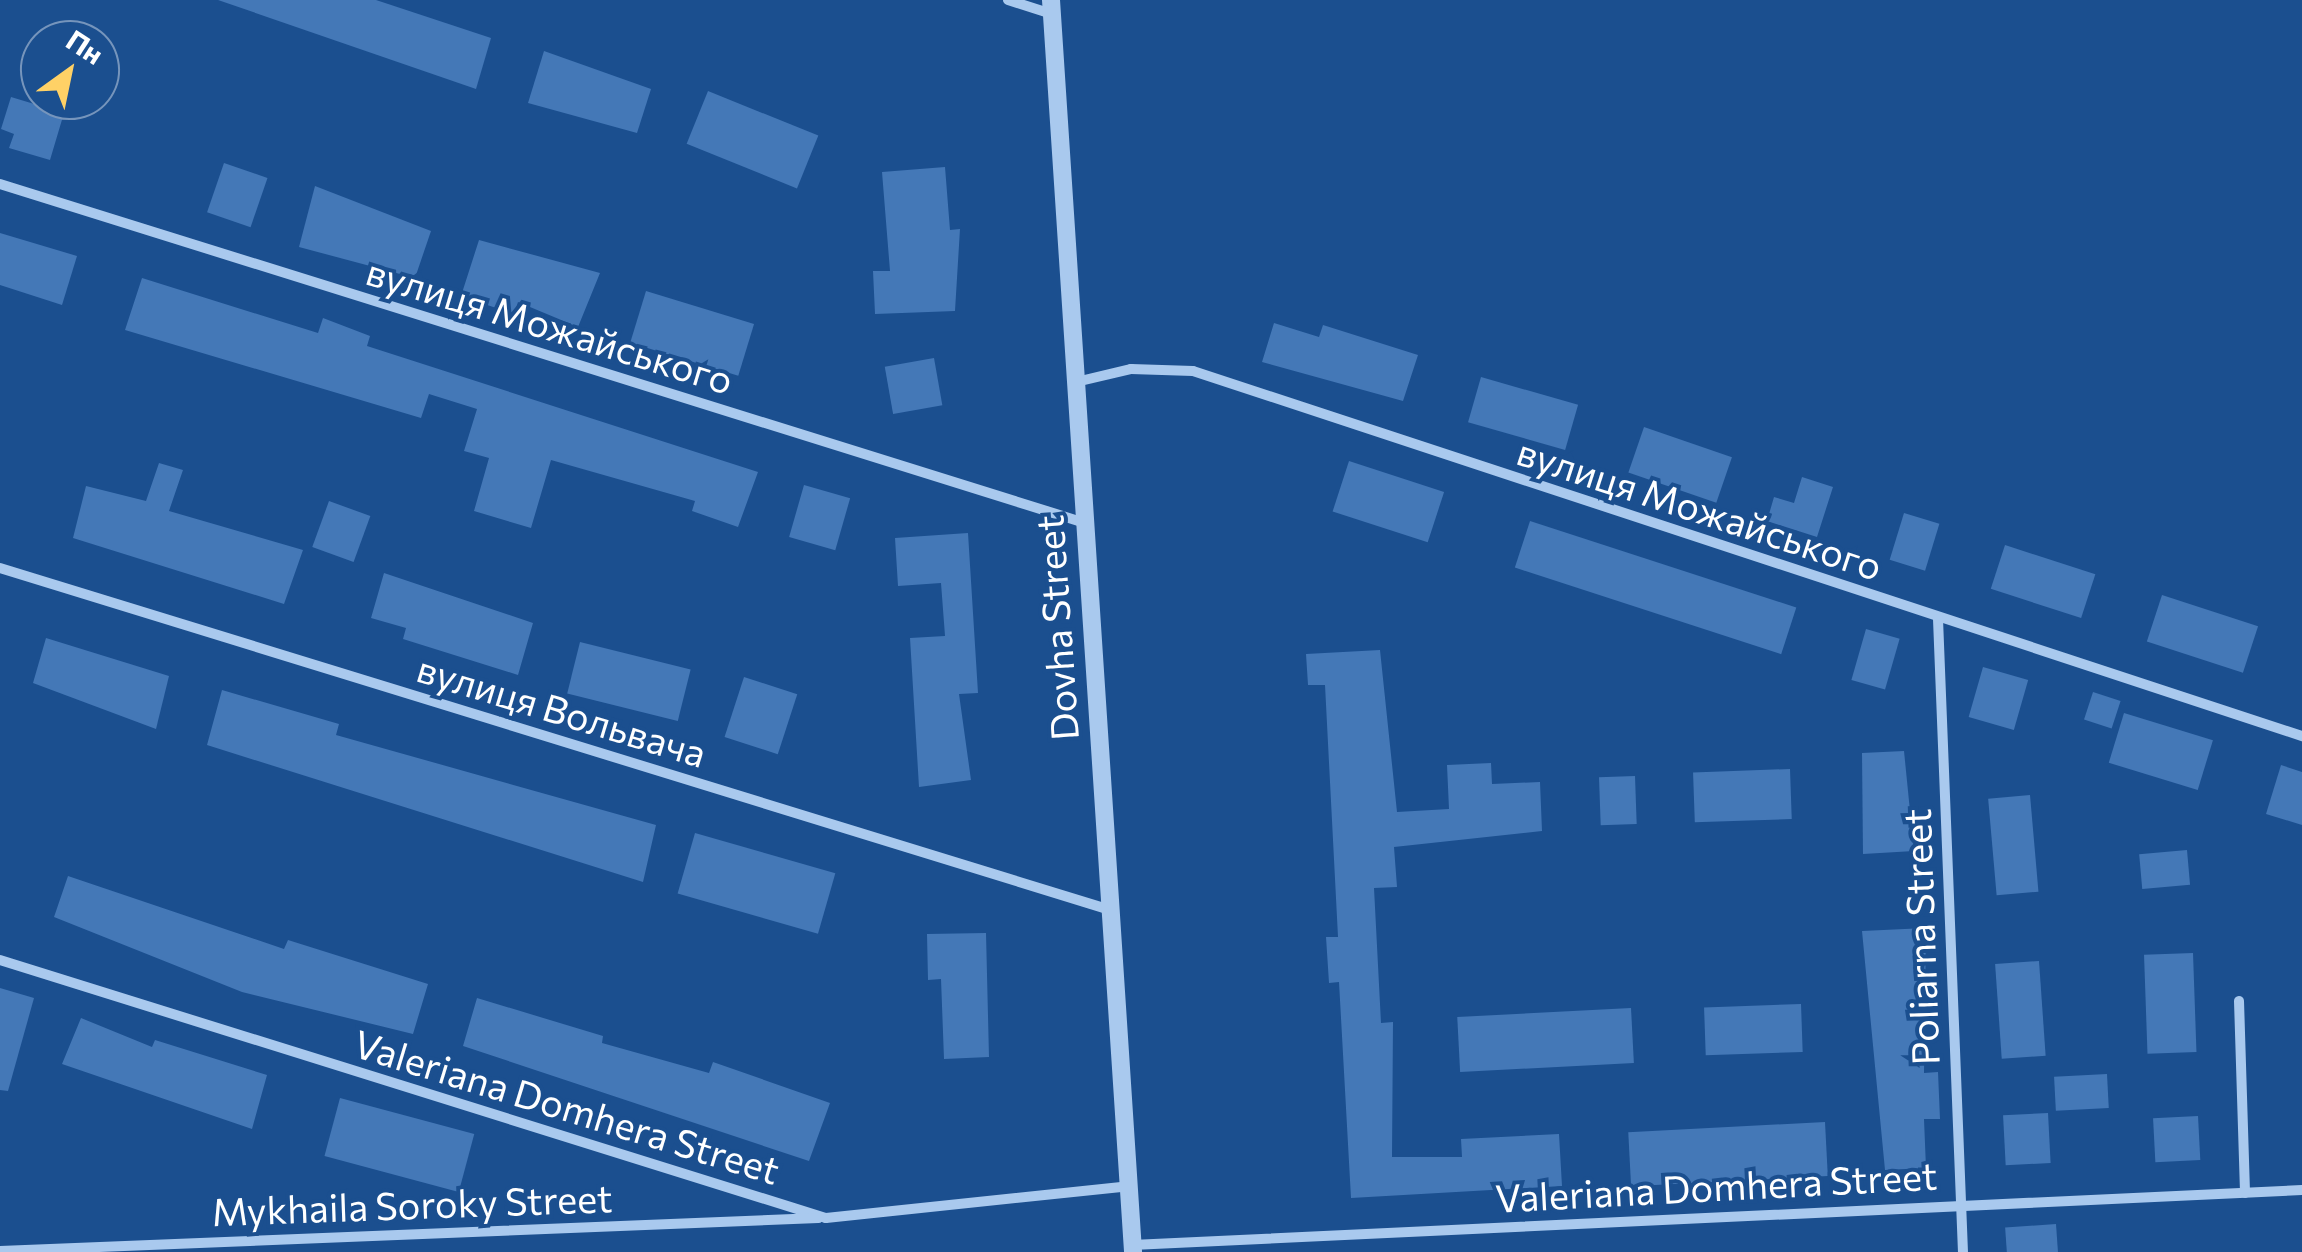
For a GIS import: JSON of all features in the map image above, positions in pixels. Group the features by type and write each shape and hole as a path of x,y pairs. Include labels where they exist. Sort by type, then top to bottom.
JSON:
{"street":[{"path":"1008,0 1052,7"},
{"name":"Dovha Street","path":"1052,7 1082,522 1132,1248"},
{"name":"вулиця Можайського","path":"0,184 1082,522"},
{"name":"вулиця Можайського","path":"1076,382 1131,369 1193,372 2302,736"},
{"name":"вулиця Вольвача","path":"0,568 1107,909"},
{"name":"Poliarna Street","path":"1938,619 1964,1252"},
{"name":"Valeriana Domhera Street","path":"0,960 826,1218 1128,1186"},
{"path":"2239,1000 2245,1193"},
{"name":"Valeriana Domhera Street","path":"1132,1248 2302,1190"},
{"name":"Mykhaila Soroky Street","path":"0,1250 826,1218"}],"building":[{"path":"218,0 376,0 491,38 476,89"},
{"path":"544,51 651,89 637,133 528,103"},
{"path":"708,91 818,136 797,188 687,144"},
{"path":"11,97 20,100 20,120 62,120 50,160 9,148 14,134 1,129"},
{"path":"224,163 267,178 251,227 207,212"},
{"path":"945,167 950,230 960,229 955,311 875,314 873,271 890,271 882,172"},
{"path":"315,186 431,231 415,278 299,247"},
{"path":"0,233 77,256 62,305 0,285"},
{"path":"479,240 600,273 578,327 518,302 514,314 461,296"},
{"path":"142,278 318,333 323,318 370,336 367,346 758,472 738,527 692,511 695,501 551,460 531,528 474,511 489,458 464,451 477,409 429,394 421,418 125,330"},
{"path":"646,291 754,324 738,376 630,343"},
{"path":"1274,323 1319,337 1323,325 1418,355 1403,401 1262,362"},
{"path":"934,358 942,405 893,414 885,367"},
{"path":"1481,377 1578,405 1565,450 1468,422"},
{"path":"1644,427 1732,457 1716,503 1628,472"},
{"path":"1349,461 1444,492 1428,542 1333,511"},
{"path":"159,463 183,470 169,511 303,550 284,604 73,538 86,486 146,501"},
{"path":"1802,477 1833,487 1817,537 1767,521 1774,497 1794,503"},
{"path":"804,485 850,498 835,550 789,537"},
{"path":"329,501 370,516 354,562 312,547"},
{"path":"1904,513 1939,524 1925,571 1890,560"},
{"path":"1530,521 1796,608 1781,654 1515,568"},
{"path":"968,533 978,693 959,694 971,780 919,787 910,638 945,636 941,583 898,586 895,538"},
{"path":"2005,545 2095,574 2081,618 1991,589"},
{"path":"384,573 533,623 518,675 403,639 406,628 371,618"},
{"path":"2162,595 2258,626 2243,673 2147,642"},
{"path":"1866,629 1900,639 1885,690 1851,680"},
{"path":"46,638 169,676 156,729 33,683"},
{"path":"580,642 691,670 678,721 567,693"},
{"path":"1380,650 1397,812 1449,809 1447,765 1491,763 1492,784 1540,782 1542,831 1394,847 1397,887 1374,888 1381,1023 1393,1022 1392,1157 1462,1157 1461,1139 1559,1134 1562,1186 1351,1198 1339,982 1329,983 1326,937 1338,937 1325,685 1308,685 1306,654"},
{"path":"1983,667 2028,680 2014,730 1969,717"},
{"path":"744,677 797,694 778,754 725,737"},
{"path":"222,690 339,724 336,735 656,825 643,882 207,745"},
{"path":"2093,692 2121,701 2112,729 2084,720"},
{"path":"2124,713 2213,740 2198,790 2109,763"},
{"path":"1904,751 1914,851 1863,854 1862,753"},
{"path":"2281,765 2302,772 2302,825 2266,814"},
{"path":"1790,769 1792,819 1695,822 1693,772"},
{"path":"1635,776 1637,824 1601,825 1599,777"},
{"path":"2030,795 2038,892 1997,895 1988,799"},
{"path":"695,833 835,873 818,934 678,894"},
{"path":"2187,850 2190,885 2142,889 2139,854"},
{"path":"68,876 284,949 288,940 428,984 413,1034 242,992 54,917"},
{"path":"1926,928 1924,1073 1938,1072 1940,1119 1924,1119 1926,1168 1885,1170 1862,931"},
{"path":"986,933 989,1057 944,1059 941,979 928,980 927,934"},
{"path":"2193,953 2196,1052 2147,1054 2144,955"},
{"path":"2039,961 2046,1056 2002,1059 1995,964"},
{"path":"0,988 34,998 8,1091 0,1090"},
{"path":"477,998 603,1036 602,1043 709,1073 713,1062 830,1103 809,1161 463,1046"},
{"path":"1801,1004 1803,1052 1706,1055 1704,1007"},
{"path":"1631,1008 1634,1063 1460,1072 1457,1017"},
{"path":"81,1018 152,1047 155,1040 267,1075 252,1129 62,1064"},
{"path":"2107,1074 2109,1108 2056,1111 2054,1077"},
{"path":"340,1098 474,1134 459,1192 324,1156"},
{"path":"2048,1113 2051,1163 2006,1165 2003,1115"},
{"path":"2198,1116 2200,1160 2155,1162 2153,1118"},
{"path":"1825,1122 1828,1176 1631,1186 1628,1132"},
{"path":"2056,1224 2058,1252 2007,1252 2005,1228"}]}
